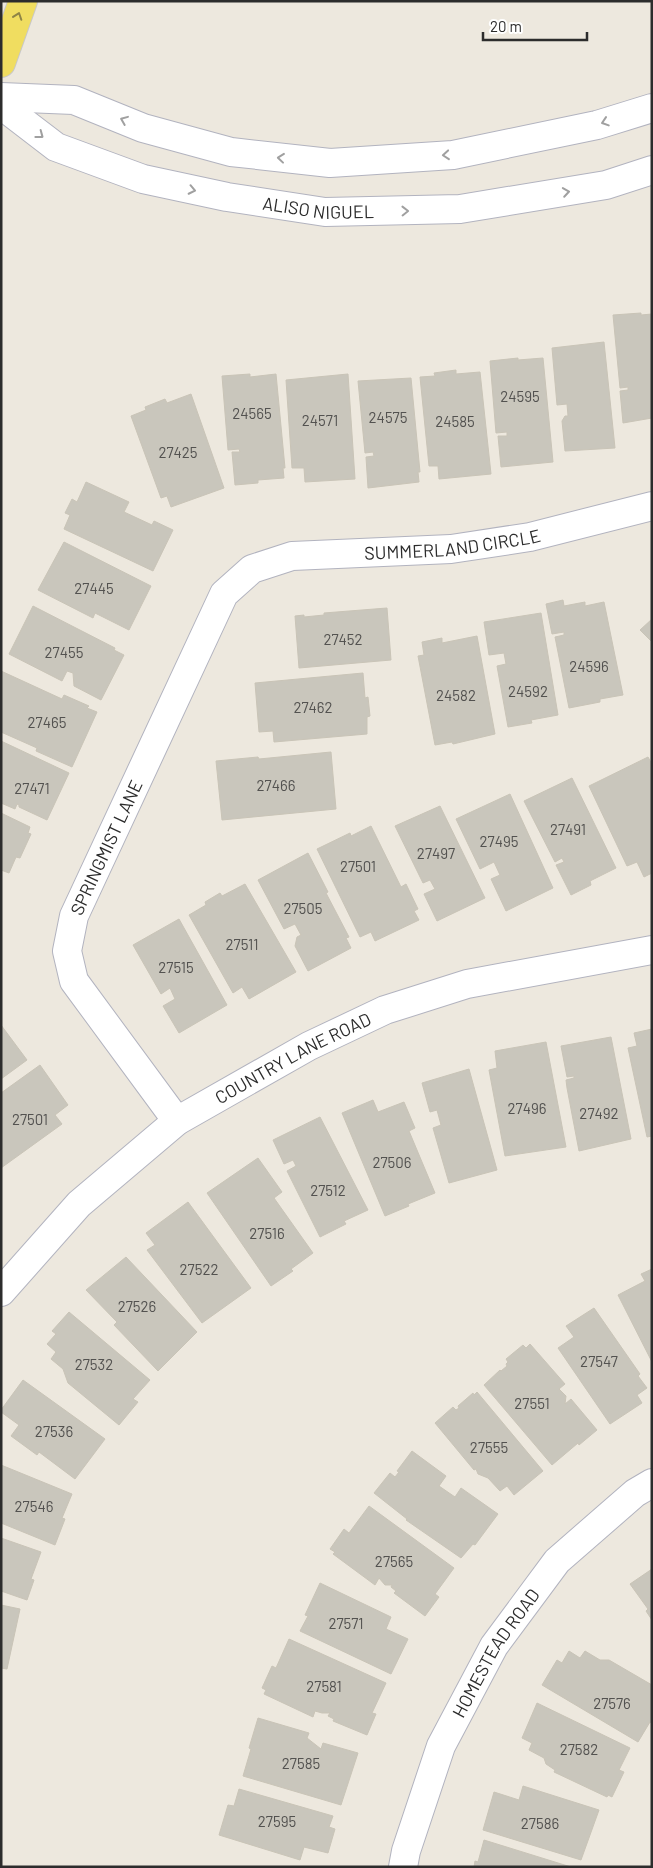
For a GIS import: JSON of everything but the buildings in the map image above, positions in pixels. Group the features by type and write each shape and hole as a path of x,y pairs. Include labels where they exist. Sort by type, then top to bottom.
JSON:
{"main road":[{"path":"1,63 22,1"}],"street":[{"path":"1,97 74,100 143,128 231,152 330,163 453,155 597,125 652,108"},
{"name":"ALISO NIGUEL","path":"1,105 56,147 143,179 228,197 325,212 460,210 606,185 652,170"},
{"name":"SUMMERLAND CIRCLE","path":"252,569 292,556 461,548 530,536 652,506"},
{"name":"SPRINGMIST LANE","path":"177,1121 74,981 67,951 74,916 224,594 252,569"},
{"name":"COUNTRY LANE ROAD","path":"1,1292 79,1204 177,1121 308,1046 385,1010 467,984 652,950"},
{"name":"HOMESTEAD ROAD","path":"403,1867 406,1851 441,1746 494,1646 557,1561 635,1493 652,1482"}]}
